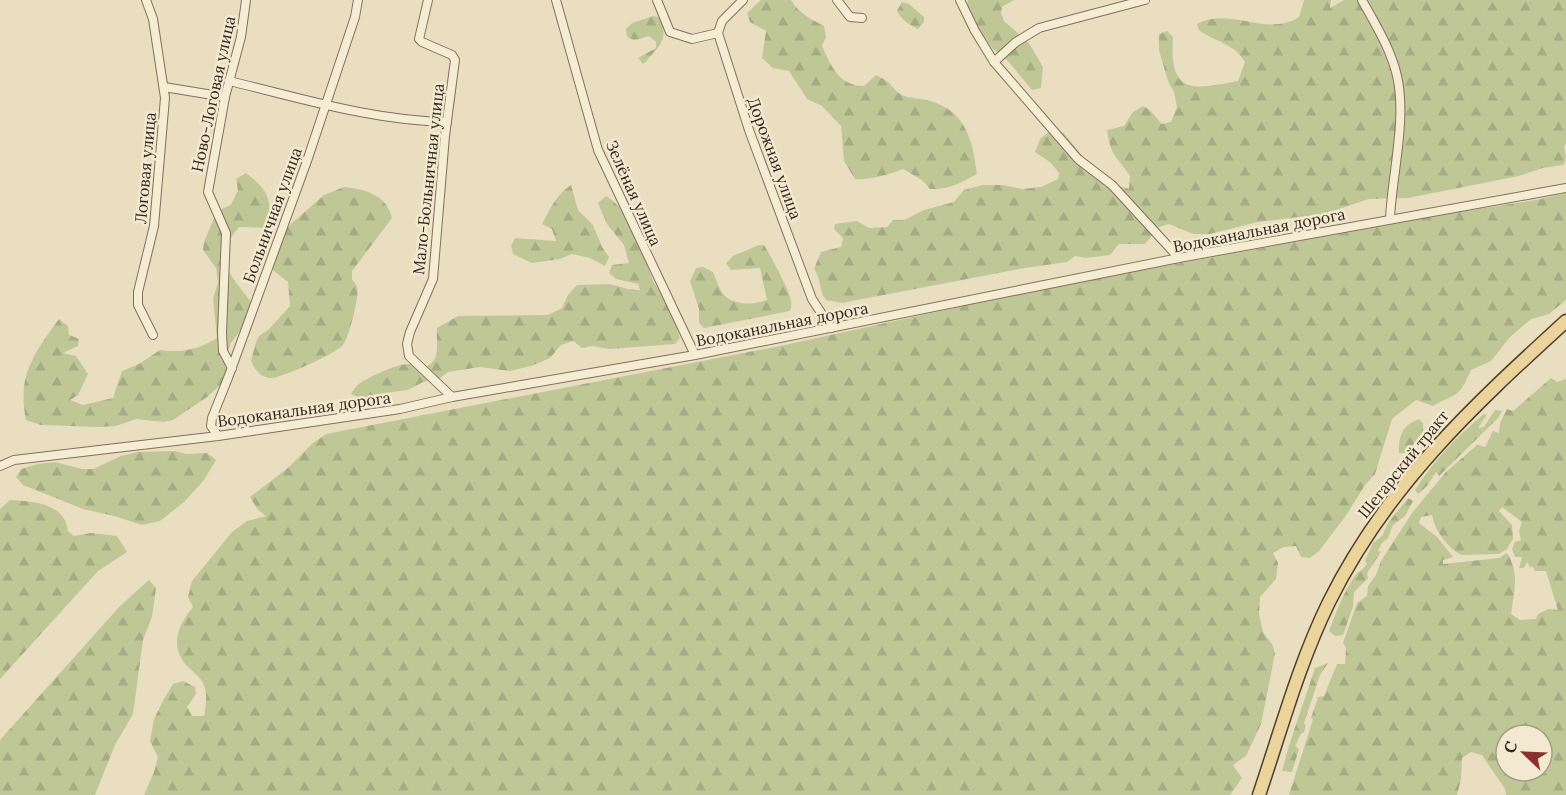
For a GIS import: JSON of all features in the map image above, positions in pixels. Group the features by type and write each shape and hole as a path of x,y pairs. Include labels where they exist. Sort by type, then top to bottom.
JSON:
{"main road":[{"name":"Шегарский тракт","path":"1259,795 1316,630 1339,582 1374,524 1412,473 1455,425 1566,321"}],"street":[{"name":"Логовая улица","path":"146,0 153,19 165,87 154,226 138,292 138,305 153,335"},
{"name":"Ново-Логовая улица","path":"232,368 223,351 222,333 226,232 208,192 246,0"},
{"name":"Больничная улица","path":"218,436 211,422 327,104 358,0"},
{"name":"Мало-Больничная улица","path":"428,0 419,39 452,55 455,60 433,279 410,332 407,351 409,356 452,397"},
{"name":"Зелёная улица","path":"556,0 598,150 695,355"},
{"path":"657,0 670,32 692,39 718,33 722,21 743,0"},
{"path":"837,0 849,17 862,18"},
{"path":"960,0 975,32 994,62 1078,159 1112,185 1179,258"},
{"path":"994,62 1016,42 1039,28 1145,0"},
{"path":"1362,0 1385,43 1397,75 1400,93 1401,113 1390,219"},
{"name":"Дорожная улица","path":"718,33 749,129 812,299 831,328"},
{"path":"230,81 413,121 447,122"},
{"path":"165,87 225,98"},
{"name":"Водоканальная дорога","path":"0,466 14,460 218,436 400,409 452,397 695,355 1179,258 1566,188"}],"green space":[{"path":"761,0 791,0 801,12 824,26 826,37 822,46 837,73 848,83 864,86 876,75 902,95 930,101 952,112 966,129 973,150 977,174 954,185 937,189 930,189 922,180 903,169 879,177 855,179 844,161 841,126 822,106 807,99 789,71 773,68 762,58 766,31 750,22 747,13"},
{"path":"968,0 1014,0 1002,7 1001,13 1004,21 1029,43 1043,67 1041,88 1032,90 1008,61 992,48 966,11"},
{"path":"1304,0 1331,0 1330,8 1344,0 1566,0 1566,144 1564,146 1566,158 1564,165 1408,198 1369,199 1324,214 1258,222 1210,234 1193,234 1169,224 1159,227 1145,244 1119,244 1110,255 1086,258 1075,256 1067,262 842,303 826,300 814,269 821,252 841,247 843,238 834,229 835,224 857,221 869,228 887,227 893,220 904,220 924,210 954,202 964,190 983,185 1002,185 1023,189 1041,187 1058,179 1059,173 1051,163 1035,152 1040,139 1050,131 1064,133 1092,169 1108,177 1115,185 1129,189 1130,176 1112,151 1107,130 1124,126 1133,112 1143,106 1162,124 1171,122 1177,107 1159,50 1159,34 1167,31 1173,37 1175,70 1180,79 1187,84 1208,86 1238,81 1245,62 1241,56 1230,47 1199,30 1197,24 1210,19 1222,18 1261,24 1287,23 1299,17"},
{"path":"902,2 909,4 924,17 924,22 918,29 906,22 897,11"},
{"path":"653,16 661,18 663,38 658,47 643,64 638,58 656,48 656,42 649,36 632,39 627,36 626,29 632,23"},
{"path":"246,173 264,190 269,202 269,218 267,228 239,227 226,249 227,266 251,302 246,322 231,343 225,360 227,379 207,397 173,420 163,422 136,419 116,426 99,427 41,425 26,420 24,390 26,377 35,354 59,319 68,326 69,335 79,339 78,346 63,353 76,356 88,374 78,395 70,400 83,405 113,398 122,371 139,364 160,350 189,350 217,338 213,299 218,282 216,268 203,250 204,242 217,211 231,205 238,190 236,179"},
{"path":"571,185 578,210 593,225 609,257 605,266 590,258 572,254 560,259 532,263 513,254 511,246 515,238 556,241 552,229 542,224 558,197"},
{"path":"344,187 360,189 374,195 385,204 392,218 352,271 352,279 358,291 348,334 343,345 331,354 286,374 271,378 264,377 251,361 256,342 259,336 269,329 290,306 288,282 269,267 269,251 291,224 324,195"},
{"path":"1566,193 1566,300 1549,314 1531,319 1510,337 1491,361 1471,370 1456,394 1433,406 1416,400 1392,419 1375,474 1319,551 1310,558 1301,557 1296,546 1284,547 1273,553 1278,563 1276,579 1260,597 1259,614 1263,632 1272,644 1275,653 1261,724 1246,756 1233,765 1242,778 1230,795 144,795 158,757 150,741 154,719 173,684 183,681 195,687 196,694 187,707 192,716 204,716 205,687 181,658 177,643 183,621 193,607 188,597 192,581 232,532 247,521 266,516 258,510 250,497 326,434 780,346 1041,289"},
{"path":"606,196 615,203 630,222 653,281 666,302 675,324 680,338 675,344 609,349 592,346 582,348 573,341 561,345 550,358 531,366 510,371 480,367 448,372 439,379 423,382 408,390 362,399 351,394 360,383 391,368 404,364 429,365 436,353 437,328 458,316 548,315 562,308 568,295 577,285 609,284 640,290 638,284 616,279 609,273 612,265 629,263 624,245 607,224 598,203"},
{"path":"764,245 784,282 790,296 790,311 704,328 699,323 699,309 690,281 696,268 703,267 713,272 722,293 728,299 750,304 767,300 760,268 731,270 726,263 733,256"},
{"path":"1551,378 1557,382 1566,379 1566,795 1506,795 1501,783 1554,783 1554,723 1494,723 1494,773 1482,755 1471,752 1462,758 1461,779 1457,795 1289,795 1318,697 1324,696 1337,664 1345,664 1346,648 1343,643 1357,603 1367,596 1368,586 1376,575 1381,561 1412,513 1446,472 1477,445 1485,447 1493,431 1499,433 1500,423 1507,409 1513,411","holes":["1502,507 1522,522 1519,531 1521,540 1515,542 1512,549 1515,557 1522,557 1519,568 1524,568 1527,562 1535,571 1546,571 1558,610 1548,609 1538,614 1536,619 1520,620 1511,614 1515,575 1507,553 1499,558 1443,564 1443,560 1453,557 1437,537 1419,523 1421,517 1432,515 1442,538 1461,555 1499,554 1507,549 1513,539 1512,525 1499,511"]},
{"path":"1495,410 1502,411 1498,418 1439,476 1436,472 1427,486 1418,494 1415,490 1446,449 1484,414 1487,415 1478,428 1484,427"},
{"path":"1419,419 1423,423 1423,434 1406,453 1399,453 1399,441 1405,428"},
{"path":"175,451 186,454 207,453 216,460 204,480 184,502 160,521 142,525 83,509 23,485 16,477 21,469 38,464 55,462 82,469 93,469 121,456 138,452"},
{"path":"1408,498 1413,501 1405,516 1393,525 1388,538 1378,551 1381,552 1367,573 1368,578 1354,592 1353,607 1343,635 1335,636 1329,631 1346,590 1355,575 1367,564 1365,561 1373,543 1382,536 1388,523"},
{"path":"10,500 28,501 54,509 61,514 68,531 74,536 91,533 117,536 127,552 98,571 0,679 0,509"},
{"path":"149,580 156,588 152,617 143,640 133,714 115,745 95,795 0,795 0,740 120,606"},
{"path":"1328,663 1320,675 1304,723 1306,726 1304,732 1295,746 1299,749 1292,772 1282,771 1315,668"}]}
